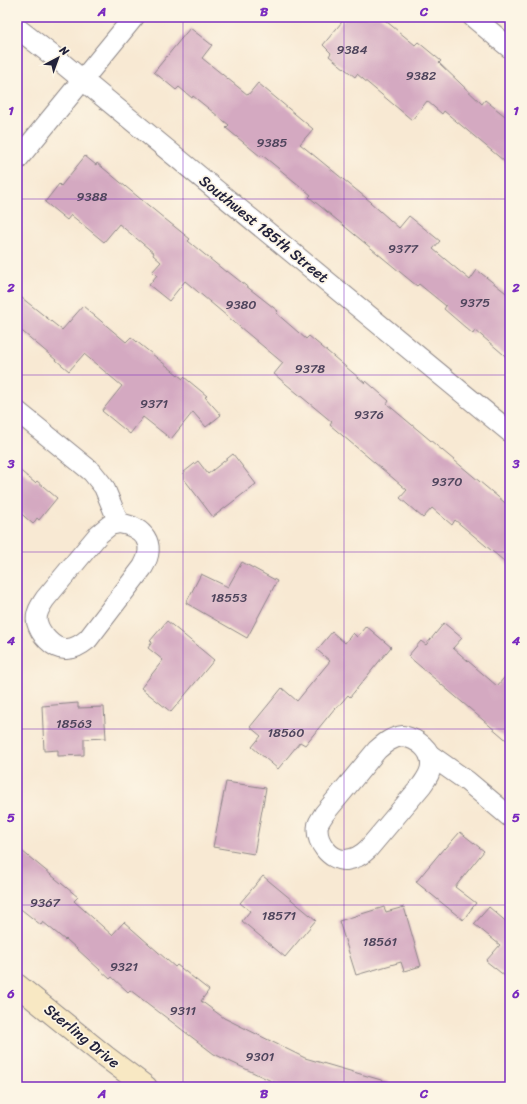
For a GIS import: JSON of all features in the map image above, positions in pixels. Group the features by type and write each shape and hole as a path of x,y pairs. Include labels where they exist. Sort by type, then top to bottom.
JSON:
{"street":[{"path":"17,160 134,17"},
{"path":"473,17 510,48"},
{"name":"Southwest 185th Street","path":"17,28 510,432"},
{"path":"17,411 92,472 104,487 119,523"},
{"path":"119,523 130,525 146,538 150,548 148,558 143,567 88,639 80,645 66,649 53,645 42,633 37,622 38,610 44,599 99,534 110,525 119,523"},
{"path":"430,755 432,766 422,785 362,856 345,860 336,858 326,850 320,841 318,832 318,824 324,814 382,746 395,737 411,738 422,745 430,755 467,781 510,817"},
{"name":"Sterling Drive","path":"17,985 106,1057 146,1087"}],"building":[{"path":"346,17 381,17 415,45 418,42 441,61 439,63 482,104 485,100 510,120 510,166 444,111 442,114 427,101 412,120 357,74 355,77 329,56 331,53 323,45"},
{"path":"190,28 212,45 202,58 248,95 258,83 313,129 300,144 371,202 399,228 409,216 440,241 433,249 470,280 477,270 510,296 510,360 475,330 473,334 444,309 446,306 419,284 417,286 309,197 311,195 226,128 229,125 193,96 192,98 179,87 176,90 154,72"},
{"path":"85,156 96,165 97,163 190,239 188,241 226,272 227,271 278,311 276,313 306,339 309,336 365,383 366,381 389,401 387,404 510,507 510,566 455,520 452,525 432,508 423,518 400,498 407,490 330,425 332,422 274,374 283,363 185,281 169,301 149,285 157,275 152,272 161,262 153,255 154,253 119,224 104,242 71,215 67,220 45,202 59,184 61,186"},
{"path":"17,294 62,330 83,306 126,342 131,337 183,379 184,377 207,396 205,397 221,415 206,427 193,412 171,439 143,417 130,434 102,411 122,386 84,354 69,371 17,327"},
{"path":"233,454 256,484 213,517 184,479 184,472 198,461 208,474"},
{"path":"17,468 35,483 37,481 57,498 39,520 37,518 33,524 17,510"},
{"path":"242,562 277,581 247,638 186,603 201,574 228,587"},
{"path":"167,621 214,660 171,712 141,688 163,660 148,648 152,642 150,641"},
{"path":"444,623 462,638 453,648 497,686 510,671 510,743 408,656 421,641 426,645"},
{"path":"366,626 391,647 350,697 348,695 336,709 335,708 305,745 300,742 278,769 252,747 261,736 250,727 282,688 297,701 330,661 317,650 332,632 345,643 353,633 357,637"},
{"path":"78,703 78,708 104,707 106,738 84,739 84,755 58,756 58,750 44,751 42,706"},
{"path":"226,782 266,788 254,854 213,847"},
{"path":"460,832 484,851 455,887 476,903 463,920 416,882 444,848 445,849"},
{"path":"17,847 78,897 74,901 112,935 124,922 175,967 177,965 209,990 201,1001 224,1018 305,1058 388,1082 387,1087 284,1087 214,1054 130,990 128,992 112,977 110,979 66,939 65,940 43,922 41,925 17,906"},
{"path":"263,876 316,920 285,957 242,921 250,911 240,903"},
{"path":"384,907 386,912 404,907 421,966 404,971 401,962 356,975 339,921"},
{"path":"489,907 510,925 510,980 486,961 500,945 474,924"}]}
